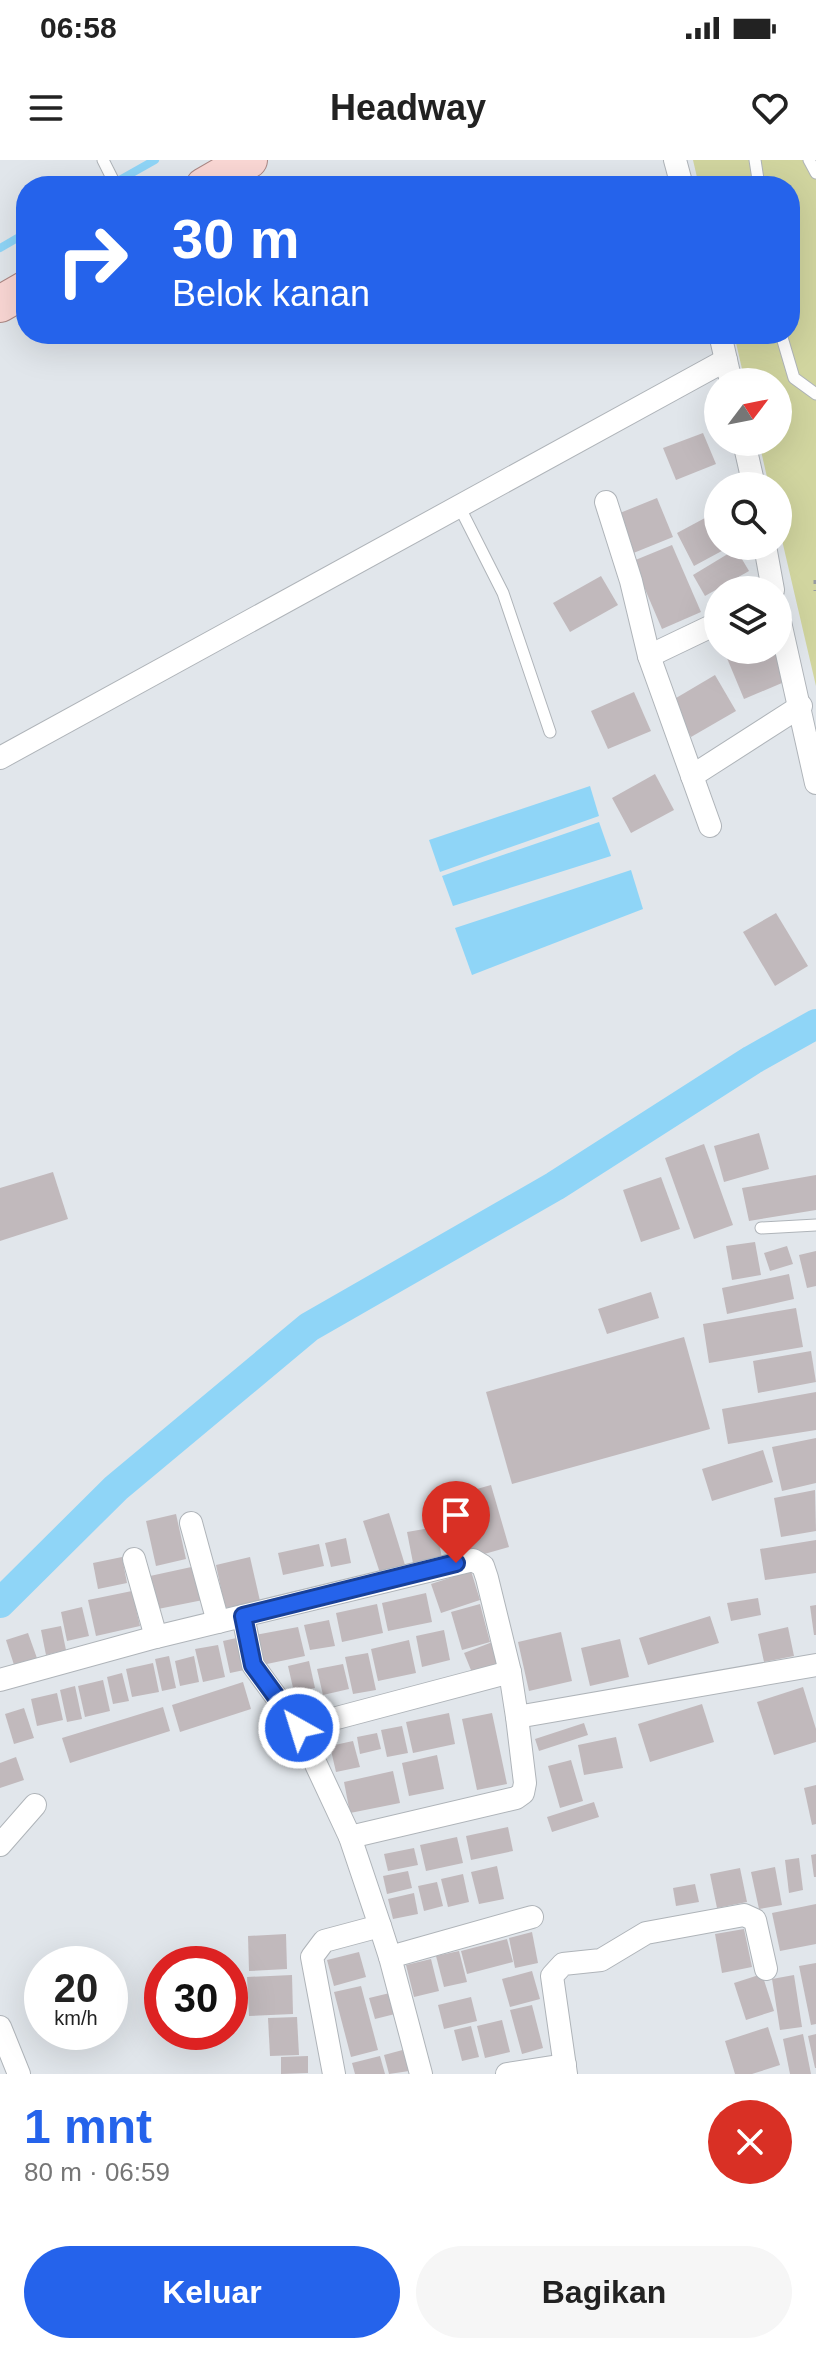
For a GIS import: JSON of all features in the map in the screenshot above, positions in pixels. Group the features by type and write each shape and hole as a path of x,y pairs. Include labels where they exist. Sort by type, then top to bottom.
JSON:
{"main road":[{"path":"221,176 249,160"}],"street":[{"path":"722,344 728,368"},
{"path":"0,758 460,508 704,384"},
{"path":"606,502 631,581 649,656 710,826"},
{"path":"649,656 704,630"},
{"path":"791,664 815,772"},
{"path":"692,776 801,706"},
{"path":"191,1523 218,1622"},
{"path":"134,1559 156,1637"},
{"path":"0,1680 156,1637 473,1560 483,1566 487,1578 510,1672 525,1783 523,1793 516,1798 350,1837"},
{"path":"243,1616 253,1665 299,1728 350,1837 390,1957 421,2074"},
{"path":"517,1717 816,1665"},
{"path":"299,1728 510,1672"},
{"path":"0,1845 35,1805"},
{"path":"507,2074 564,2060 552,1976 556,1968 563,1964 601,1960 646,1933 751,1916 755,1920 766,1969"},
{"path":"390,1957 532,1917"},
{"path":"334,2074 312,1957 324,1941 380,1926"},
{"path":"1,2032 19,2074"}],"lane":[{"path":"784,344 794,378 816,394"},
{"path":"460,508 503,593 550,732"},
{"path":"761,1228 816,1225"}],"path":[{"path":"816,580 816,591"}],"green space":[{"path":"693,160 816,160 816,686 787,560 792,560 792,472 766,472 762,456 792,456 792,368 742,368 736,344 800,344 800,176 697,176"}],"water":[{"path":"590,786 599,816 440,872 429,840"},
{"path":"599,822 611,856 453,906 442,876"},
{"path":"631,870 643,909 472,975 455,928"}],"building":[{"path":"703,433 704,456 713,456 716,464 676,480 663,448"},
{"path":"657,498 673,537 631,554 615,515"},
{"path":"704,519 705,560 694,566 677,533"},
{"path":"672,545 701,612 662,629 633,561"},
{"path":"718,560 742,560 749,571 740,576 704,576 704,594 693,575"},
{"path":"601,576 618,605 570,632 553,603"},
{"path":"729,664 783,664 789,680 744,699"},
{"path":"715,675 736,711 691,737 671,701"},
{"path":"634,692 651,731 608,749 591,711"},
{"path":"655,774 674,810 631,833 612,798"},
{"path":"776,913 808,966 775,986 743,932"},
{"path":"759,1133 769,1169 724,1182 714,1146"},
{"path":"704,1144 733,1225 694,1239 665,1158"},
{"path":"53,1172 68,1219 0,1241 0,1188"},
{"path":"816,1175 816,1210 749,1221 742,1188"},
{"path":"661,1177 680,1229 641,1242 623,1190"},
{"path":"755,1242 761,1275 732,1280 726,1246"},
{"path":"787,1246 793,1264 770,1271 764,1253"},
{"path":"816,1251 816,1286 807,1288 799,1255"},
{"path":"789,1274 794,1299 727,1314 722,1288"},
{"path":"651,1292 659,1318 607,1334 598,1309"},
{"path":"796,1308 803,1347 709,1363 703,1324"},
{"path":"684,1337 710,1429 512,1484 486,1392"},
{"path":"811,1351 816,1382 758,1393 753,1361"},
{"path":"816,1392 816,1430 728,1444 722,1409"},
{"path":"816,1438 816,1483 782,1491 772,1447"},
{"path":"763,1450 773,1482 712,1501 702,1469"},
{"path":"491,1485 509,1547 456,1562 438,1500"},
{"path":"815,1490 816,1531 781,1537 774,1498"},
{"path":"389,1513 405,1565 380,1573 363,1521"},
{"path":"176,1514 186,1559 156,1566 146,1521"},
{"path":"436,1527 443,1563 414,1568 407,1532"},
{"path":"346,1538 351,1563 331,1567 325,1543"},
{"path":"816,1540 816,1573 765,1580 760,1549"},
{"path":"319,1544 324,1566 283,1575 278,1553"},
{"path":"122,1557 127,1583 98,1589 93,1563"},
{"path":"250,1557 260,1601 225,1608 216,1565"},
{"path":"196,1566 203,1600 158,1609 150,1576"},
{"path":"471,1571 480,1600 441,1613 431,1584"},
{"path":"132,1591 140,1626 96,1636 88,1600"},
{"path":"426,1593 432,1622 388,1631 382,1603"},
{"path":"758,1598 761,1615 731,1621 727,1603"},
{"path":"377,1604 383,1633 342,1642 336,1613"},
{"path":"480,1604 490,1642 462,1650 451,1612"},
{"path":"816,1605 816,1635 814,1635 810,1606"},
{"path":"82,1607 89,1636 67,1641 61,1612"},
{"path":"710,1616 719,1643 648,1665 639,1638"},
{"path":"329,1620 335,1646 310,1650 304,1625"},
{"path":"61,1626 66,1650 46,1655 41,1630"},
{"path":"298,1627 305,1656 262,1665 255,1635"},
{"path":"788,1627 794,1656 764,1662 758,1634"},
{"path":"444,1630 450,1660 422,1667 416,1636"},
{"path":"561,1632 572,1681 529,1691 518,1642"},
{"path":"28,1633 38,1661 15,1668 6,1640"},
{"path":"241,1637 249,1669 230,1673 223,1641"},
{"path":"620,1639 629,1677 590,1686 581,1648"},
{"path":"409,1640 416,1673 378,1681 371,1649"},
{"path":"495,1641 506,1668 475,1680 464,1653"},
{"path":"218,1645 225,1677 203,1682 195,1649"},
{"path":"368,1653 376,1690 353,1694 345,1657"},
{"path":"169,1656 176,1688 162,1691 155,1659"},
{"path":"194,1656 199,1682 180,1686 175,1661"},
{"path":"309,1661 315,1688 294,1692 288,1666"},
{"path":"153,1663 159,1692 132,1697 126,1669"},
{"path":"343,1664 349,1689 323,1695 317,1669"},
{"path":"122,1673 129,1701 113,1704 107,1677"},
{"path":"103,1680 110,1711 85,1717 78,1686"},
{"path":"243,1682 251,1709 180,1732 172,1705"},
{"path":"75,1686 82,1719 67,1722 60,1690"},
{"path":"803,1687 816,1729 816,1742 774,1755 757,1702"},
{"path":"57,1693 63,1720 37,1726 31,1699"},
{"path":"702,1704 714,1742 650,1762 638,1724"},
{"path":"163,1707 170,1731 70,1763 62,1738"},
{"path":"24,1708 34,1738 14,1744 5,1714"},
{"path":"449,1713 455,1744 413,1753 406,1722"},
{"path":"492,1713 507,1784 477,1790 462,1719"},
{"path":"584,1723 588,1735 539,1751 535,1739"},
{"path":"402,1726 408,1753 387,1757 381,1730"},
{"path":"377,1733 381,1749 360,1754 357,1737"},
{"path":"616,1737 623,1768 584,1775 578,1745"},
{"path":"353,1741 360,1767 336,1772 330,1746"},
{"path":"437,1755 444,1789 409,1796 402,1763"},
{"path":"16,1757 24,1780 0,1788 0,1763"},
{"path":"571,1760 583,1801 560,1808 548,1766"},
{"path":"393,1771 400,1803 350,1813 344,1782"},
{"path":"816,1785 816,1824 812,1825 804,1788"},
{"path":"594,1802 599,1817 552,1832 547,1817"},
{"path":"508,1827 513,1851 471,1860 466,1836"},
{"path":"457,1837 463,1863 426,1871 420,1845"},
{"path":"414,1848 418,1865 388,1871 384,1854"},
{"path":"816,1854 816,1877 814,1877 811,1855"},
{"path":"799,1858 803,1890 789,1893 785,1860"},
{"path":"497,1866 504,1899 479,1904 471,1872"},
{"path":"775,1867 782,1905 759,1909 751,1872"},
{"path":"740,1868 747,1902 717,1908 710,1874"},
{"path":"408,1871 412,1888 387,1894 383,1876"},
{"path":"463,1874 469,1902 448,1907 441,1879"},
{"path":"437,1882 443,1906 424,1911 418,1886"},
{"path":"695,1884 699,1902 676,1906 673,1888"},
{"path":"414,1893 418,1914 393,1919 388,1899"},
{"path":"816,1904 816,1944 780,1951 772,1913"},
{"path":"744,1929 752,1967 722,1973 715,1934"},
{"path":"532,1932 538,1963 515,1968 509,1938"},
{"path":"286,1934 287,1969 249,1971 248,1936"},
{"path":"507,1939 513,1962 467,1974 461,1951"},
{"path":"459,1951 467,1982 444,1987 436,1956"},
{"path":"359,1952 366,1977 334,1986 327,1960"},
{"path":"431,1959 439,1991 414,1997 406,1965"},
{"path":"816,1963 816,2024 811,2025 799,1966"},
{"path":"532,1971 540,1999 510,2007 502,1979"},
{"path":"762,1974 774,2011 746,2020 734,1983"},
{"path":"292,1975 293,2014 249,2016 248,1977"},
{"path":"794,1975 802,2027 780,2030 772,1979"},
{"path":"361,1986 378,2050 351,2057 334,1992"},
{"path":"394,1992 399,2013 375,2019 369,1998"},
{"path":"471,1997 477,2021 444,2029 438,2005"},
{"path":"532,2005 543,2048 522,2054 510,2010"},
{"path":"297,2017 299,2055 270,2056 268,2018"},
{"path":"502,2020 510,2052 485,2058 477,2026"},
{"path":"471,2026 479,2057 462,2061 454,2030"},
{"path":"768,2027 780,2065 752,2074 735,2074 725,2041"},
{"path":"803,2034 811,2074 790,2074 783,2039"},
{"path":"816,2034 816,2068 815,2068 808,2036"},
{"path":"410,2048 416,2070 389,2074 384,2055"},
{"path":"308,2056 308,2073 281,2074 281,2057"},
{"path":"380,2056 385,2074 355,2074 352,2063"}],"waterway":[{"path":"127,176 155,160"},
{"path":"0,248 16,239"},
{"path":"0,1603 116,1488 309,1327 555,1186 752,1060 816,1024"}],"route":[{"path":"299,1728 263,1684 253,1665 243,1616 456,1563"}]}
